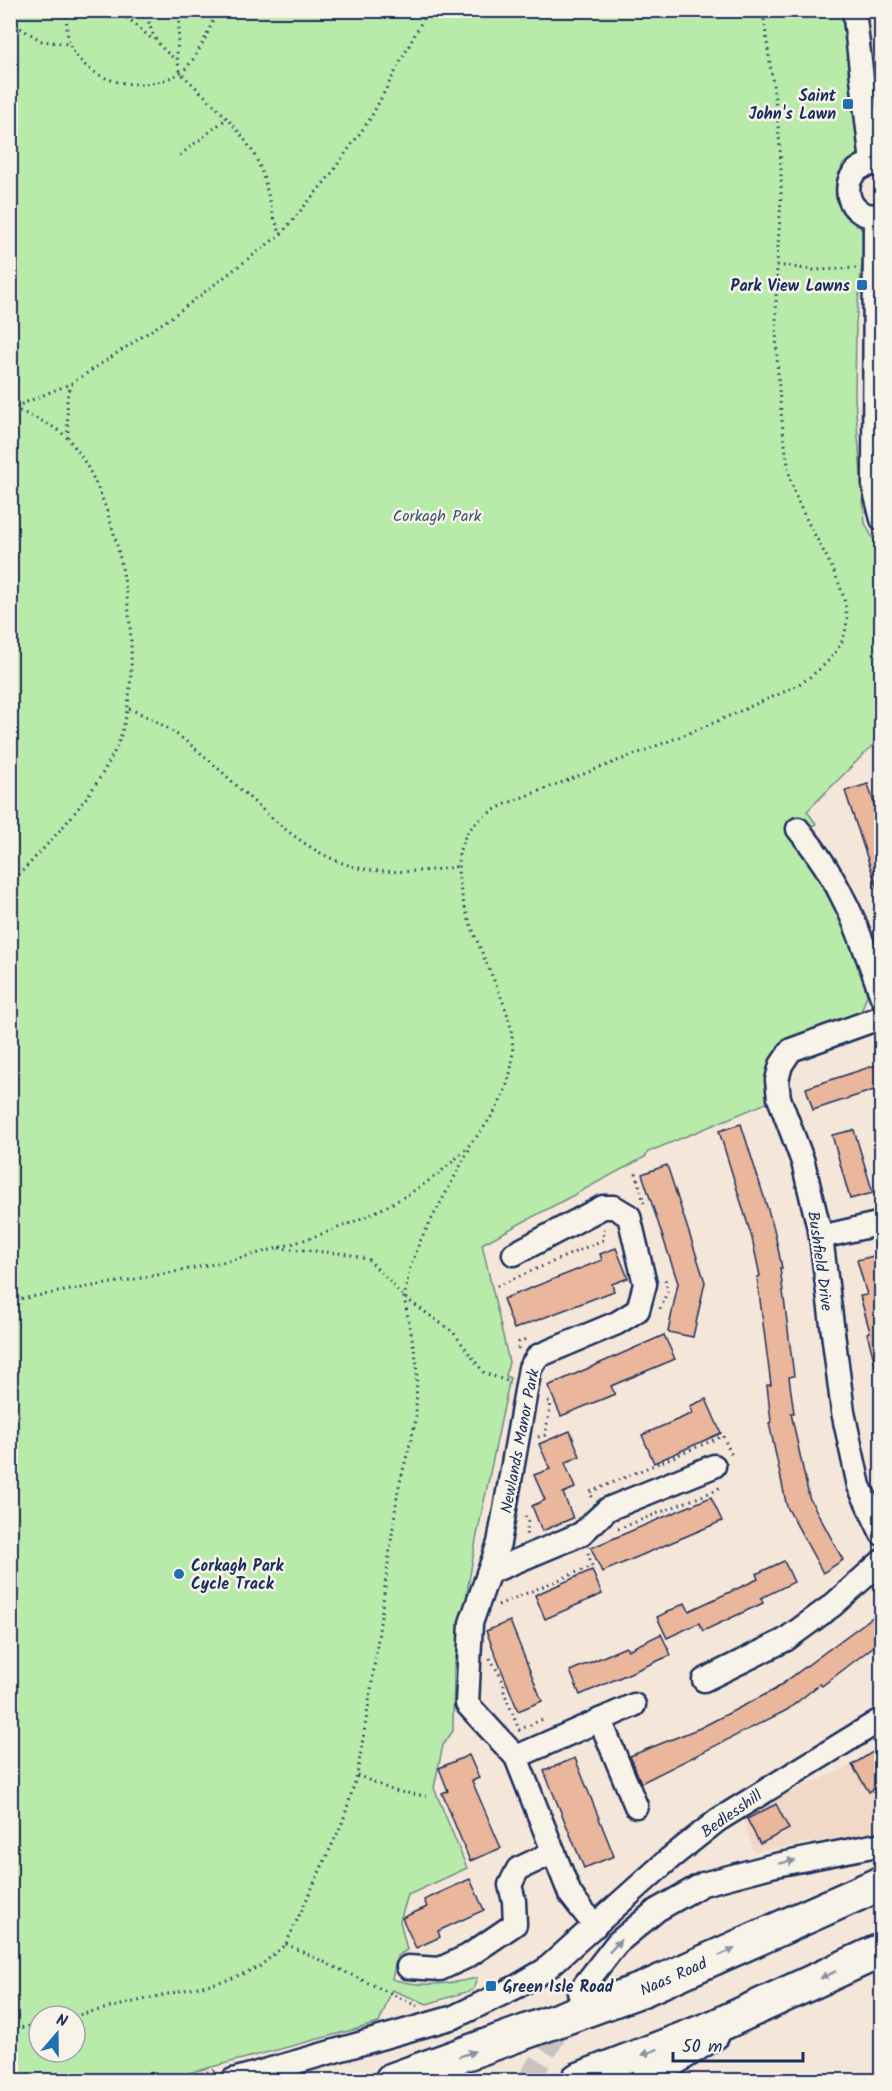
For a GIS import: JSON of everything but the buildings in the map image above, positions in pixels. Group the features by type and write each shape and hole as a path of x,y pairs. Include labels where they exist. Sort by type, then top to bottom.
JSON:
{"highway":[{"name":"Naas Road","path":"392,2080 644,1989 882,1883"},
{"path":"578,2080 711,2028 882,1950"}],"street":[{"path":"854,10 877,164 856,170 848,186 852,204 858,211 878,216 874,487 882,519"},
{"path":"798,829 818,853 854,915 882,996"},
{"name":"Bushfield Drive","path":"882,1017 791,1050 782,1065 777,1080 778,1098 802,1161 821,1237 843,1412 859,1486 882,1534"},
{"name":"Newlands Manor Park","path":"488,1574 503,1526 530,1368 538,1356 617,1323 638,1310 645,1284 629,1216 614,1207 598,1209 514,1254"},
{"path":"821,1237 882,1223"},
{"path":"233,2080 454,2017 545,1970 595,1926 570,1894 516,1757 467,1704 471,1623 488,1574 581,1534 608,1509 725,1469"},
{"path":"704,1680 785,1640 833,1605 882,1561"},
{"path":"516,1757 634,1705"},
{"name":"Bedlesshill","path":"595,1926 669,1859 718,1820 882,1719"},
{"path":"600,1720 636,1806"},
{"path":"579,1992 616,1943 657,1910 703,1884 771,1866 882,1844"},
{"path":"408,1967 440,1969 468,1956 515,1924 514,1901 510,1885 518,1869 554,1852"},
{"path":"650,2080 776,1999"}],"path":[{"path":"66,10 70,44 84,66 110,80 133,85 181,73 206,35 217,10"},
{"path":"110,10 129,19 176,60 181,73 249,146 258,162 273,218 281,234"},
{"path":"146,10 150,32 156,43"},
{"path":"176,60 181,28 179,10"},
{"path":"12,408 72,383 173,316 281,234 328,178 370,119 428,10"},
{"path":"87,2013 228,1980 259,1967 286,1944 344,1821 357,1775 398,1490 416,1420 417,1364 404,1297 410,1268 421,1239 471,1144 506,1092 512,1073 513,1053 508,1017 464,907 458,866 462,842 476,821 520,799 713,723 804,681 834,655 845,633 846,605 792,487 782,428 777,265 782,218 781,166 763,10"},
{"path":"10,22 42,41 70,44"},
{"path":"180,155 226,119"},
{"path":"777,265 814,270 864,268"},
{"path":"68,438 67,397 72,383"},
{"path":"10,884 87,798 116,748 129,709 131,652 127,593 105,509 91,474 68,438 12,408"},
{"path":"129,709 173,731 213,763 283,827 331,859 351,867 372,869 444,869 458,866"},
{"path":"10,1301 186,1271 277,1248 383,1208 426,1185 471,1144"},
{"path":"636,1173 646,1211"},
{"path":"277,1248 348,1254 369,1260 404,1297 453,1332 484,1373 513,1383"},
{"path":"657,1317 668,1290 662,1268"},
{"path":"535,1437 544,1435 551,1403 539,1397"},
{"path":"594,1503 590,1492 723,1436 725,1469 714,1491 617,1529"},
{"path":"522,1510 528,1521 525,1545"},
{"path":"487,1609 592,1566 586,1549"},
{"path":"488,1653 496,1672 501,1675 504,1692 519,1730 543,1719"},
{"path":"357,1775 394,1791 426,1796"},
{"path":"286,1944 426,2011"},
{"path":"10,2030 27,2026"}],"shaded area":[{"path":"881,1746 881,1831 754,1852 743,1821 778,1798 852,1765"}],"green space":[{"name":"Corkagh Park","path":"11,11 844,11 866,149 842,165 840,196 865,235 856,323 855,399 865,523 881,554 881,737 807,811 816,824 795,836 848,918 867,995 861,1012 855,1018 793,1040 769,1102 648,1152 645,1157 482,1244 509,1362 506,1376 510,1378 476,1540 454,1668 453,1731 443,1745 434,1788 467,1868 408,1895 400,1921 407,1950 397,1956 392,1979 434,1984 477,1978 473,1990 427,2004 392,1990 379,2023 162,2080 11,2080"}],"tunnel":[{"path":"529,2080 567,2014"}],"place":[{"name":"Saint John's Lawn","path":"848,104"},
{"name":"Park View Lawns","path":"862,285"},
{"name":"Corkagh Park Cycle Track","path":"179,1574"},
{"name":"Green Isle Road","path":"491,1986"}]}
